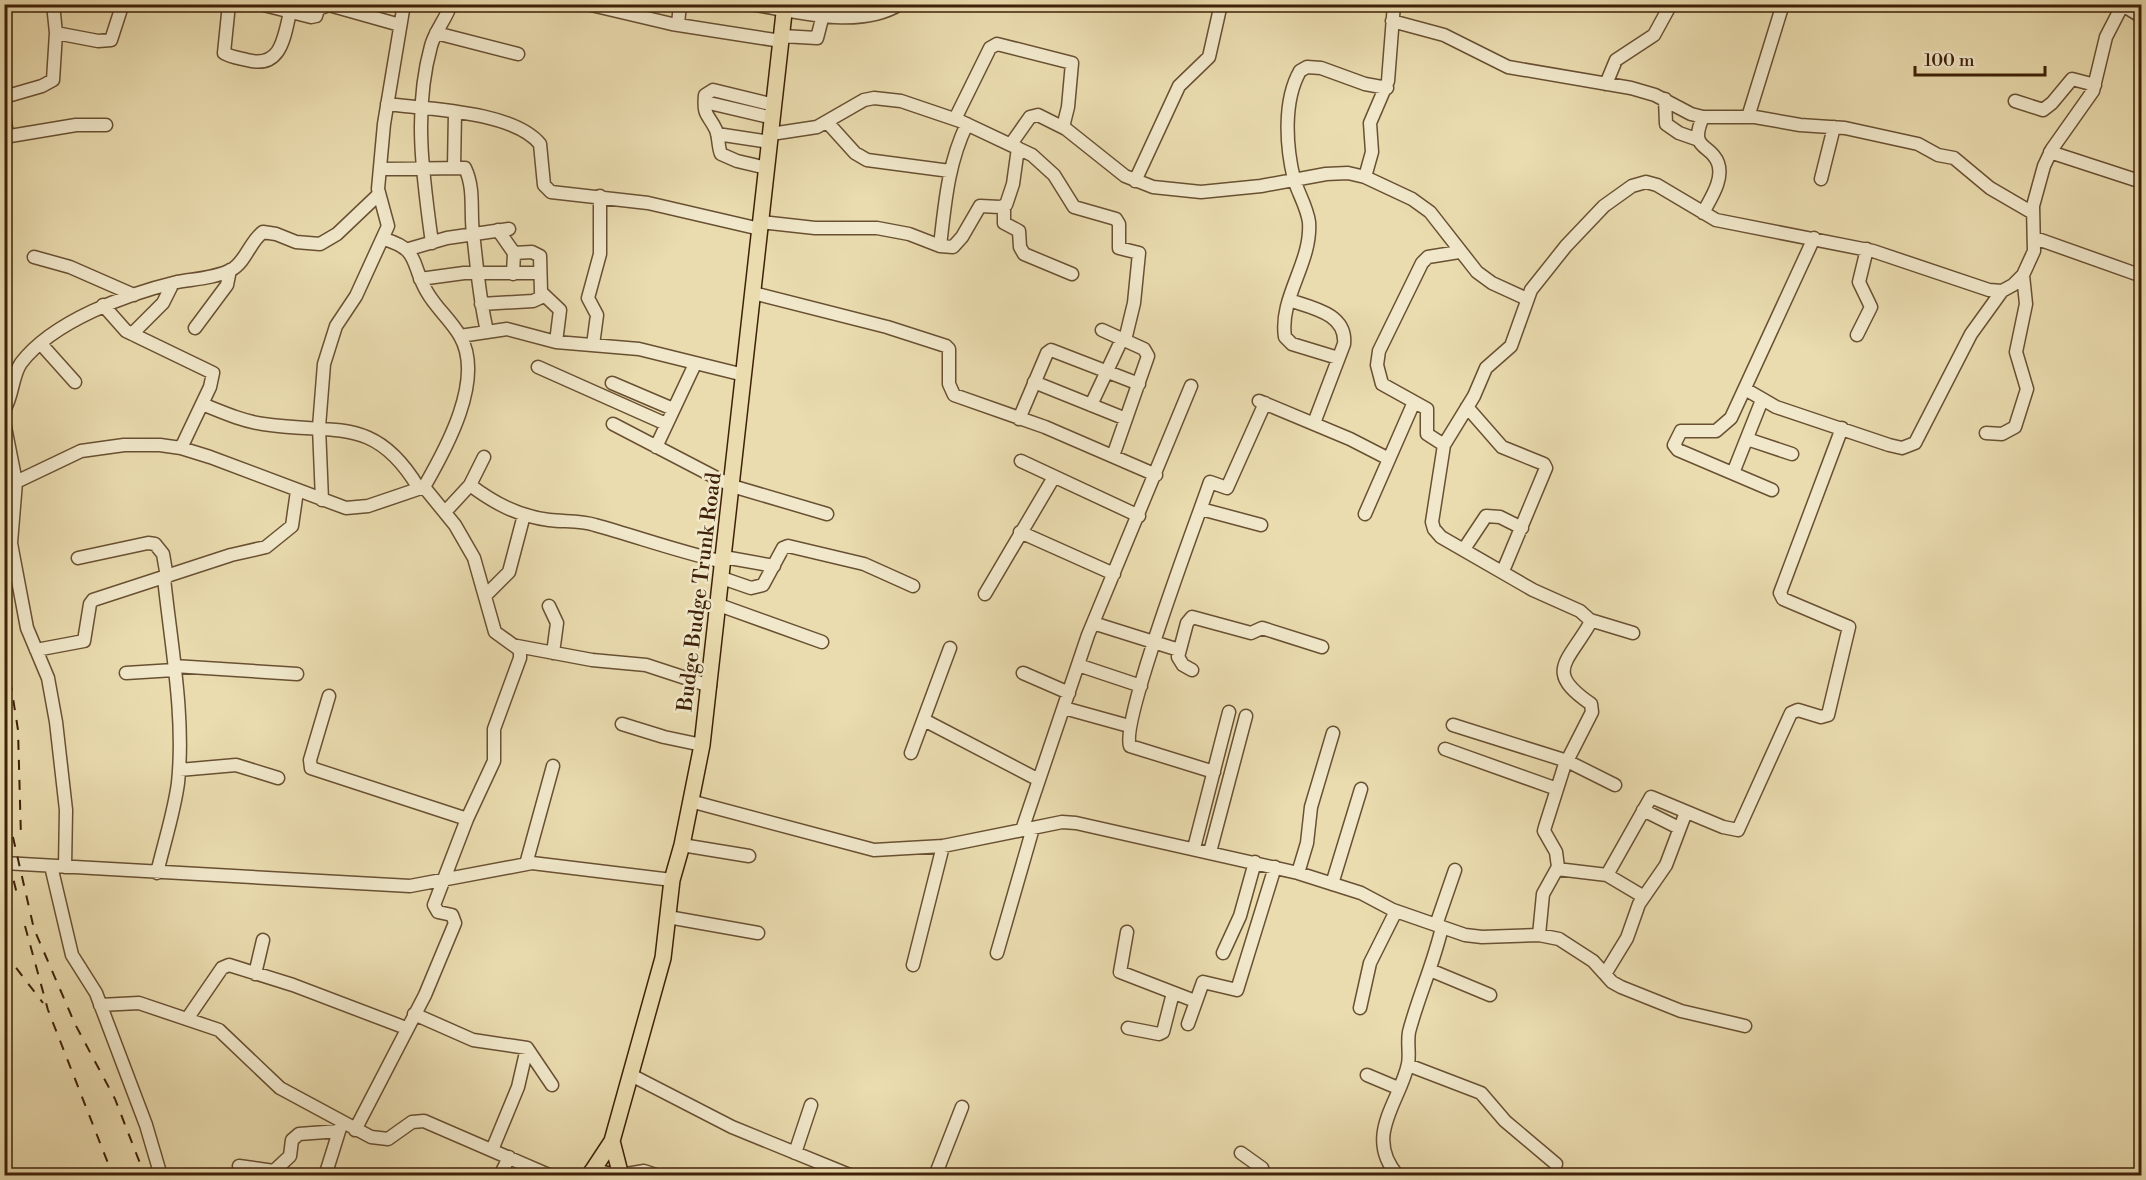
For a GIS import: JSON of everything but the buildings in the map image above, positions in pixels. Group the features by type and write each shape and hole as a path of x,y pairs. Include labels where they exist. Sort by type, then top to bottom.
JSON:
{"main road":[{"name":"Budge Budge Trunk Road","path":"612,1141 663,958 672,880 682,845 702,745 785,7"},
{"path":"590,1173 612,1141"},
{"path":"590,1173 619,1175 612,1141"}],"street":[{"path":"4,97 42,86 53,80 56,33 53,4"},
{"path":"229,4 224,53 256,62 268,61 279,50 290,12"},
{"path":"260,4 316,16 318,9 329,5 400,25"},
{"path":"322,500 319,427 324,364 336,326 357,296 384,239 387,216 378,195 387,104 404,4"},
{"path":"432,243 422,169 421,108 430,52 436,33 451,4"},
{"path":"587,4 678,24 781,38 817,38 823,15"},
{"path":"678,24 680,4"},
{"path":"750,4 785,7 823,15 867,18 884,13 900,4"},
{"path":"1135,181 1179,86 1209,57 1221,4"},
{"path":"1365,177 1372,152 1370,123 1387,88 1394,4"},
{"path":"1606,84 1616,60 1654,35 1671,4"},
{"path":"1748,117 1783,4"},
{"path":"1745,389 1762,400 1889,445 1902,448 1915,443 1971,334 2002,291 2013,285 2023,275 2034,251 2033,213 2036,190 2050,152 2088,101 2095,85 2106,37 2122,5 2142,17"},
{"path":"56,33 98,41 111,40 122,6"},
{"path":"1392,21 1443,35 1508,67 1631,88 1665,99 1691,114 1704,117 1748,117 1905,140 1938,155 1954,158 1990,188 2033,213"},
{"path":"436,33 519,54"},
{"path":"940,246 950,171 961,121 990,48 997,44 1072,63 1068,107 1063,127"},
{"path":"1338,358 1287,341 1284,331 1289,300 1303,266 1308,234 1308,221 1294,179 1288,137 1293,89 1300,71 1304,68 1321,68 1365,84 1387,88"},
{"path":"2015,101 2043,110 2072,79 2095,85"},
{"path":"717,134 770,138 817,127 864,100 874,98 925,107 961,121 1032,155 1048,168 1074,207 1116,219 1119,224 1119,248 1139,253 1134,303 1123,339 1091,405"},
{"path":"1665,99 1666,124 1679,133 1699,140 1716,159 1719,172 1715,190 1703,213"},
{"path":"767,168 725,157 720,150 717,134 705,115 705,102 773,111"},
{"path":"387,104 455,112 497,121 534,137 540,144 542,177 546,190 648,203 761,226 877,228 909,234 947,248 956,244 980,206 1004,207"},
{"path":"4,112 6,137 76,126 106,125"},
{"path":"454,168 455,112"},
{"path":"1072,274 1024,254 1020,247 1019,231 1004,222 1004,207 1013,184 1015,146 1034,115 1044,116 1063,127 1135,181 1170,190 1201,192 1348,172 1365,177 1412,199 1430,212 1477,273 1492,283 1527,299"},
{"path":"1699,140 1698,129 1704,117"},
{"path":"827,122 855,153 867,159 879,163 950,171"},
{"path":"1821,179 1834,128"},
{"path":"2050,152 2142,182"},
{"path":"381,170 461,167 467,172 473,206 477,274 487,331"},
{"path":"1633,633 1590,620 1580,611 1533,590 1442,537 1434,529 1432,522 1444,445 1467,407 1486,368 1511,346 1527,299 1566,246 1612,198 1632,186 1646,182 1657,185 1703,213 1744,226 1867,249 1954,280 1989,290 2002,291"},
{"path":"195,328 228,285 230,270 264,232 296,242 320,244 337,234 378,195"},
{"path":"593,345 597,315 588,303 588,298 600,254 600,196"},
{"path":"409,249 473,233 503,229 513,253 513,274"},
{"path":"2035,237 2142,276"},
{"path":"1772,490 1678,450 1674,445 1682,431 1721,429 1731,418 1814,238"},
{"path":"16,482 67,457 99,447 141,444 181,448 346,508 359,508 421,487 443,454 466,391 470,369 468,355 460,336 430,298 409,249 384,239"},
{"path":"1857,335 1871,307 1859,282 1867,249"},
{"path":"1444,445 1427,434 1427,409 1382,384 1378,376 1379,351 1422,263 1428,257 1460,252"},
{"path":"513,253 536,253 540,256 544,296 555,303 560,310 556,342"},
{"path":"34,257 70,267 134,295"},
{"path":"4,410 12,396 18,368 42,344 103,305 230,270"},
{"path":"420,279 464,273 540,273"},
{"path":"1986,433 2002,434 2015,427 2027,389 2026,381 2017,363 2016,352 2025,304 2023,275"},
{"path":"132,334 163,303 173,284"},
{"path":"753,293 887,327 946,346 949,349 950,390 964,399 1113,456 1156,475"},
{"path":"481,304 533,301 544,296"},
{"path":"1289,300 1316,309 1341,324 1345,334 1314,423"},
{"path":"103,305 119,324 132,334 213,373 210,387 181,448"},
{"path":"460,336 487,331 515,330 556,342 639,349 744,375"},
{"path":"1102,330 1147,352 1147,362 1113,456"},
{"path":"42,344 75,382"},
{"path":"1018,419 1050,350 1139,384"},
{"path":"656,447 695,364"},
{"path":"538,367 666,424"},
{"path":"1034,382 1126,419"},
{"path":"612,383 674,409"},
{"path":"997,953 1039,780 1078,665 1093,623 1191,386"},
{"path":"1733,473 1762,400"},
{"path":"1214,772 1130,747 1129,726 1154,642 1210,482 1227,488 1261,402 1314,423 1389,459"},
{"path":"1365,514 1414,402"},
{"path":"202,404 263,424 319,427 358,434 386,447 445,512 474,558 495,632 517,646 646,665 710,686"},
{"path":"1467,407 1502,447 1544,464 1546,468 1503,571"},
{"path":"4,422 16,482 11,543 27,628 48,678 65,783 65,867"},
{"path":"613,424 732,486 827,514"},
{"path":"1607,875 1651,797 1738,830 1791,713 1798,710 1821,717 1828,715 1849,627 1783,598 1780,593 1842,428"},
{"path":"1747,438 1792,454"},
{"path":"445,512 470,485 483,458"},
{"path":"1021,461 1139,516"},
{"path":"985,594 1054,477"},
{"path":"470,485 495,504 524,515 592,524 723,566 757,587 768,580 783,548 788,546 864,564 913,586"},
{"path":"36,650 84,641 90,604 93,600 231,555 266,548 279,539 293,522 297,491"},
{"path":"1201,509 1261,525"},
{"path":"485,596 509,572 524,515"},
{"path":"1464,549 1486,516 1500,517 1522,528"},
{"path":"1020,532 1114,574"},
{"path":"78,558 148,543 155,544 162,554 178,704 179,770 175,801 157,873"},
{"path":"723,566 774,566"},
{"path":"718,605 822,642"},
{"path":"549,606 557,623 553,653"},
{"path":"1192,670 1179,661 1179,650 1187,623 1192,617 1251,633 1262,628 1322,647"},
{"path":"1539,935 1543,894 1557,869 1556,852 1544,831 1567,761 1592,708 1564,680 1564,667 1589,626 1590,620"},
{"path":"1093,623 1179,650"},
{"path":"355,1130 435,974 454,923 452,915 435,909 442,880 494,761 494,729 520,658 520,650 517,646"},
{"path":"911,753 950,648"},
{"path":"1078,665 1142,686"},
{"path":"126,673 174,668 297,674"},
{"path":"1023,673 1069,693"},
{"path":"329,696 310,760 311,768 467,819"},
{"path":"1064,708 1129,726"},
{"path":"1194,848 1229,712"},
{"path":"1210,852 1246,716"},
{"path":"924,720 1039,780"},
{"path":"622,724 664,737 702,745"},
{"path":"1453,725 1567,761 1615,785"},
{"path":"1298,873 1308,843 1311,807 1333,733"},
{"path":"1445,749 1557,789"},
{"path":"179,770 236,765 278,778"},
{"path":"526,864 553,766"},
{"path":"1332,884 1361,789"},
{"path":"690,801 874,850 943,846 1062,822 1194,848 1298,873 1361,893 1396,911 1439,926 1482,937 1539,935 1563,940 1593,961 1621,987 1681,1011 1745,1026"},
{"path":"1643,810 1679,828"},
{"path":"1605,974 1627,938 1644,897 1666,865 1686,812"},
{"path":"682,845 749,856"},
{"path":"913,965 943,846"},
{"path":"1223,953 1240,916 1255,862"},
{"path":"4,864 410,886 526,864 577,867 672,880"},
{"path":"51,866 72,955 100,1005 146,1125 161,1176"},
{"path":"1188,1024 1203,982 1237,990 1275,867"},
{"path":"1557,869 1607,875 1644,897"},
{"path":"1398,1176 1387,1159 1384,1134 1386,1118 1408,1065 1409,1034 1430,970 1439,926 1455,870"},
{"path":"1360,1008 1370,963 1396,911"},
{"path":"668,916 758,933"},
{"path":"1127,932 1120,972 1196,1001"},
{"path":"255,974 262,940"},
{"path":"187,1019 225,965 293,985 406,1028"},
{"path":"1430,970 1490,995"},
{"path":"1128,1028 1159,1034 1163,1032 1173,993"},
{"path":"100,1005 139,1003 219,1030 280,1088 340,1127"},
{"path":"414,1014 473,1040 527,1048 552,1085"},
{"path":"492,1150 518,1087 527,1048"},
{"path":"1408,1065 1481,1093 1505,1121 1556,1164"},
{"path":"631,1075 732,1127 852,1176"},
{"path":"1367,1075 1398,1088"},
{"path":"795,1153 811,1105"},
{"path":"935,1176 962,1107"},
{"path":"239,1166 274,1171 290,1156 292,1140 299,1134 340,1127 388,1139 412,1122 424,1121 551,1176"},
{"path":"325,1176 340,1127"},
{"path":"1241,1153 1263,1168 1265,1176"},
{"path":"500,1176 509,1157"},
{"path":"816,1176 820,1163"},
{"path":"619,1175 644,1171 659,1176"}],"railway":[{"path":"4,641 18,730 21,838"},
{"path":"4,798 34,929 75,1024 115,1099 145,1176"},
{"path":"4,842 17,894"},
{"path":"25,926 48,1010 113,1176"},
{"path":"4,952 43,1003"}]}
